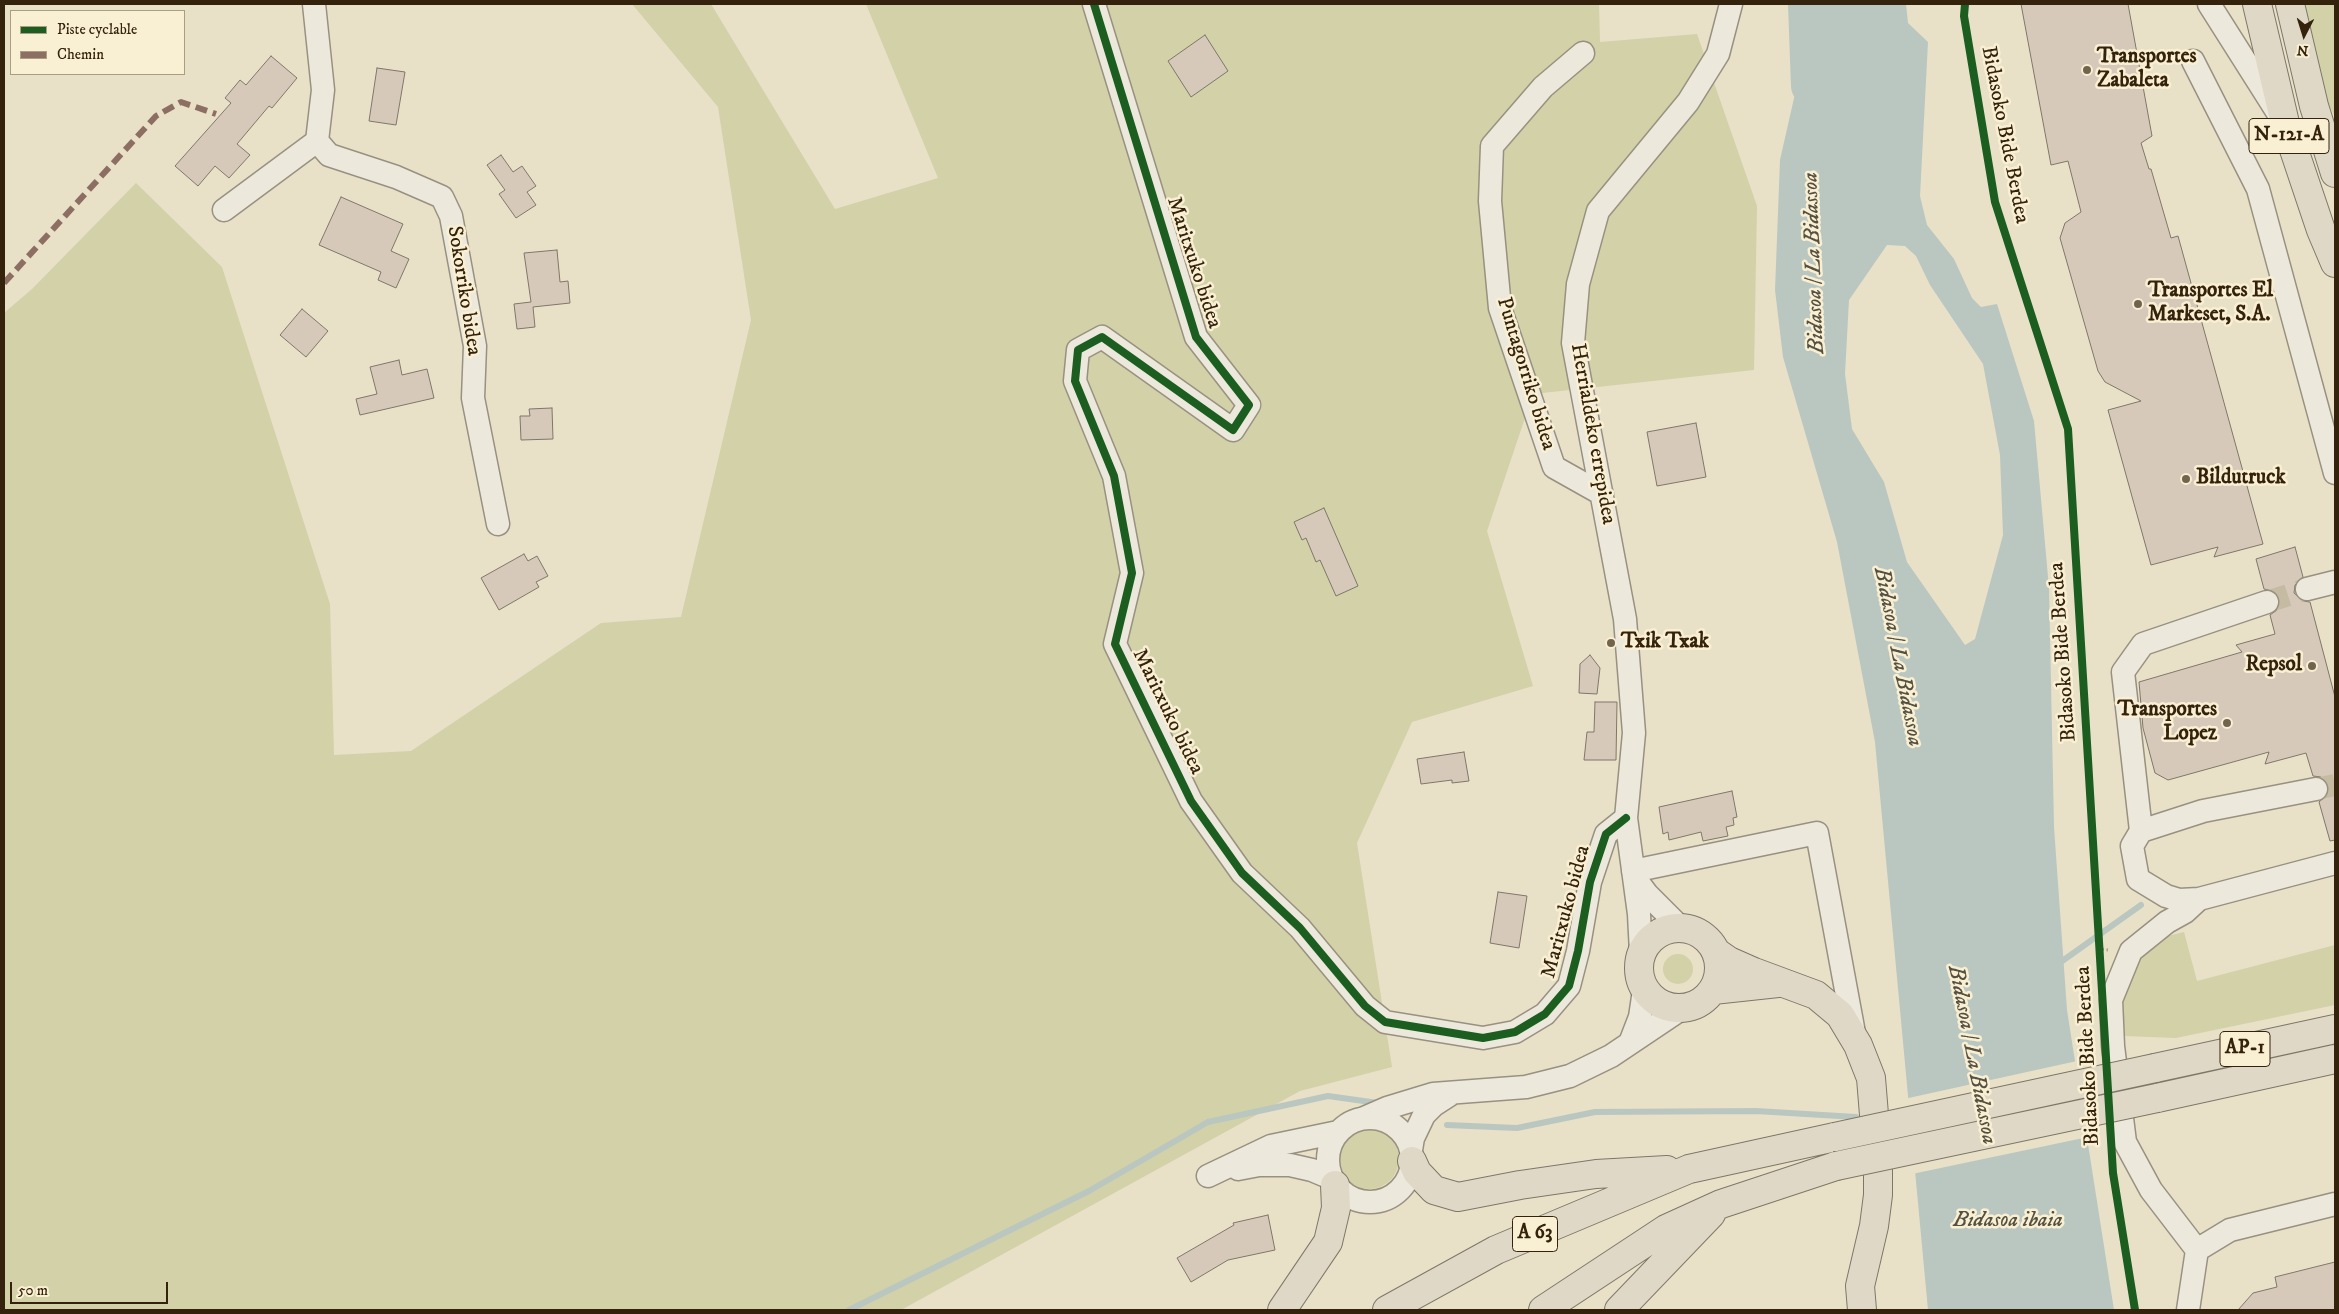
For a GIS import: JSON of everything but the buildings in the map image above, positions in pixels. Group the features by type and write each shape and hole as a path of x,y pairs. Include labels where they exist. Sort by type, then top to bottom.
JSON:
{"main road":[{"name":"N-121-A","path":"2257,4 2285,123 2321,230 2335,263"},
{"name":"N-121-A","path":"2290,4 2297,40 2334,167"},
{"path":"1716,952 1719,965 1718,978 1713,990 1700,1003 1681,1009 1664,1006 1644,990 1639,972 1641,953 1648,942 1657,934 1669,929 1681,928 1702,935 1716,952 1729,962 1816,995 1840,1015 1855,1039 1870,1078 1878,1164 1878,1195 1861,1298 1845,1310"},
{"path":"1713,990 1782,982"},
{"name":"AP-1","path":"1984,1105 2335,1029"},
{"name":"AP-1","path":"1720,1204 1836,1166 2335,1059"},
{"name":"A 63","path":"1387,1310 1496,1250 1689,1169 1984,1105"},
{"path":"1412,1156 1417,1172 1434,1190 1458,1197 1520,1185 1596,1174 1689,1169"},
{"path":"1282,1310 1328,1242 1336,1208 1333,1182"},
{"path":"1543,1310 1666,1229 1720,1204"},
{"path":"1619,1310 1720,1204"}],"street":[{"path":"224,210 317,141 323,90 314,4"},
{"name":"Maritxuko bidea","path":"1094,4 1196,336 1250,405 1233,430 1102,337 1078,350 1075,381 1114,476 1132,573 1115,644 1191,800 1242,873 1300,928 1365,1006 1385,1022 1483,1038 1515,1032 1545,1014 1569,986 1578,951 1590,882 1606,834 1626,818"},
{"name":"Herrialdeko errepidea","path":"1641,953 1634,874 1626,818 1634,733 1625,620 1573,343 1578,284 1598,211 1688,102 1718,54 1731,4"},
{"path":"2209,4 2285,123"},
{"name":"Puntagorriko bidea","path":"1583,52 1543,87 1492,146 1490,201 1500,308 1554,467 1602,494"},
{"path":"2193,61 2258,189 2335,473"},
{"name":"Sokorriko bidea","path":"317,141 329,155 396,176 442,197 452,216 475,346 473,398 498,524"},
{"path":"2307,590 2335,582"},
{"path":"2267,602 2143,644 2123,672 2141,831 2132,846 2138,879 2166,896 2179,900 2199,899 2335,863"},
{"path":"2141,831 2203,811 2316,789"},
{"path":"1681,928 1647,894 1634,874 1817,833 1855,1039"},
{"path":"2188,1310 2197,1250 2151,1190 2125,1142 2113,1046 2111,1000 2131,951 2168,922 2186,912 2199,899"},
{"path":"1630,1043 1640,1017 1644,990"},
{"path":"1333,1182 1328,1166 1331,1142 1338,1132 1354,1120 1410,1100 1458,1091 1504,1089 1548,1082 1591,1067 1681,1009"},
{"path":"1338,1132 1271,1146 1208,1176 1246,1167 1274,1164 1312,1170 1333,1182 1344,1194 1356,1201 1369,1203 1382,1201 1394,1195 1404,1186 1410,1174 1418,1126 1424,1115 1439,1101 1458,1091"},
{"path":"1364,1118 1377,1118 1389,1122 1399,1129 1412,1156"},
{"path":"2197,1250 2230,1230 2335,1204"}],"green space":[{"path":"632,4 711,4 835,209 938,178 866,4 1599,4 1600,42 1697,34 1757,206 1754,370 1533,394 1487,531 1533,686 1412,722 1357,843 1392,1067 1300,1091 901,1310 4,1310 4,313 32,289 136,183 222,267 330,604 334,755 411,751 601,623 681,617 751,320 718,107"},
{"path":"2304,4 2335,4 2335,117 2324,96"},
{"path":"2184,932 2197,981 2335,945 2335,1005 2176,1038 2124,1036 2121,1013 2124,988 2142,950 2164,937"},
{"path":"1678,954 1689,958 1693,969 1689,980 1678,984 1667,980 1663,969 1667,958"},
{"path":"1363,1129 1375,1129 1386,1134 1394,1142 1399,1153 1397,1171 1386,1184 1375,1189 1363,1189 1352,1184 1344,1176 1339,1165 1339,1153 1344,1142 1352,1134"}],"water":[{"name":"Bidasoa ibaia","path":"1801,4 1906,4 1908,23 1928,42 1920,196 1927,225 1954,259 1972,298 1981,307 1997,304 2034,421 2049,588 2054,827 2067,1010 2114,1310 1928,1310 1875,742 1837,542 1783,357 1775,290 1780,160 1809,32","holes":["1887,245 1905,246 1916,256 1930,285 1983,364 2000,455 2003,535 1975,639 1965,645 1907,562 1884,482 1852,429 1845,374 1849,300"]}],"pier":[{"path":"2077,1061 2088,1137 1912,1174 1904,1099"}],"waterway":[{"name":"Bidasoa / La Bidassoa","path":"1807,4 1810,86"},
{"path":"2058,964 2141,905"},
{"path":"849,1310 1089,1191 1208,1122 1328,1096 1378,1103"},
{"path":"1447,1125 1517,1128 1595,1112 1756,1111 1856,1117"}],"tunnel":[{"path":"2267,602 2307,589"},
{"path":"2316,789 2335,785"}],"marked path":[{"path":"4,283 156,116 181,102 216,114"}],"cycle path":[{"path":"1094,4 1196,337 1249,405 1233,430 1102,337 1078,350 1075,381 1114,476 1132,573 1115,644 1191,801 1242,873 1300,928 1365,1006 1385,1022 1483,1038 1515,1032 1545,1014 1569,986 1578,951 1590,882 1606,834 1626,818"},
{"name":"Bidasoko Bide Berdea","path":"1965,4 1964,16 1995,202 2068,429 2113,1173 2135,1310"}],"place":[{"name":"Transportes Zabaleta","path":"2087,70"},
{"name":"Transportes El Markeset, S.A.","path":"2138,304"},
{"name":"Bildutruck","path":"2186,479"},
{"name":"Txik Txak","path":"1611,643"},
{"name":"Repsol","path":"2312,666"},
{"name":"Transportes Lopez","path":"2227,723"}]}
